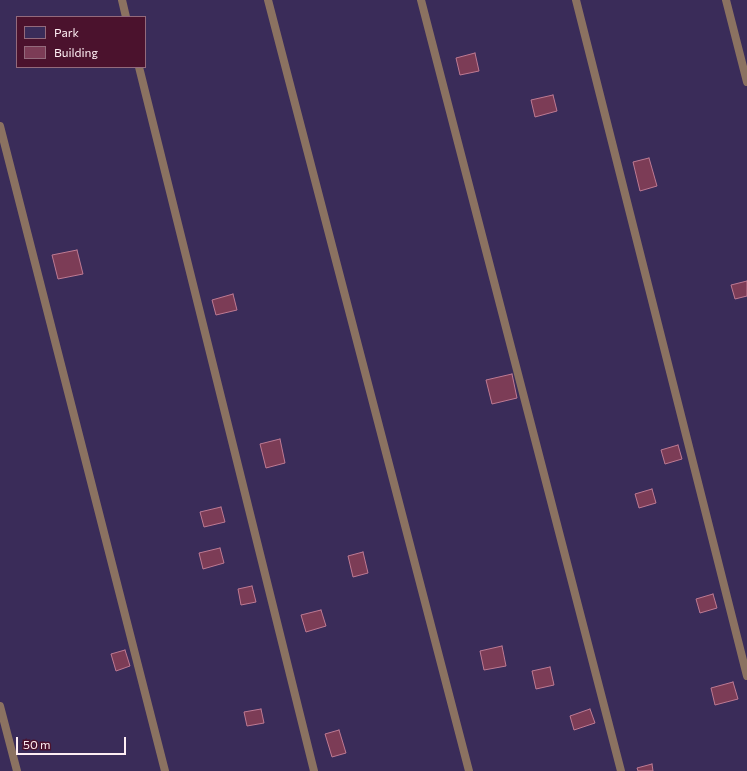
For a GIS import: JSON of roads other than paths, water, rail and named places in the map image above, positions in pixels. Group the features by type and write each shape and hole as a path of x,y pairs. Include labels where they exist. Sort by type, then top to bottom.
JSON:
{"lane":[{"path":"122,0 126,16"},
{"path":"268,0 469,771"},
{"path":"421,0 621,771"},
{"path":"576,0 747,676"},
{"path":"726,0 747,82"},
{"path":"139,68 314,771"},
{"path":"0,126 165,771"},
{"path":"0,706 17,771"}]}
